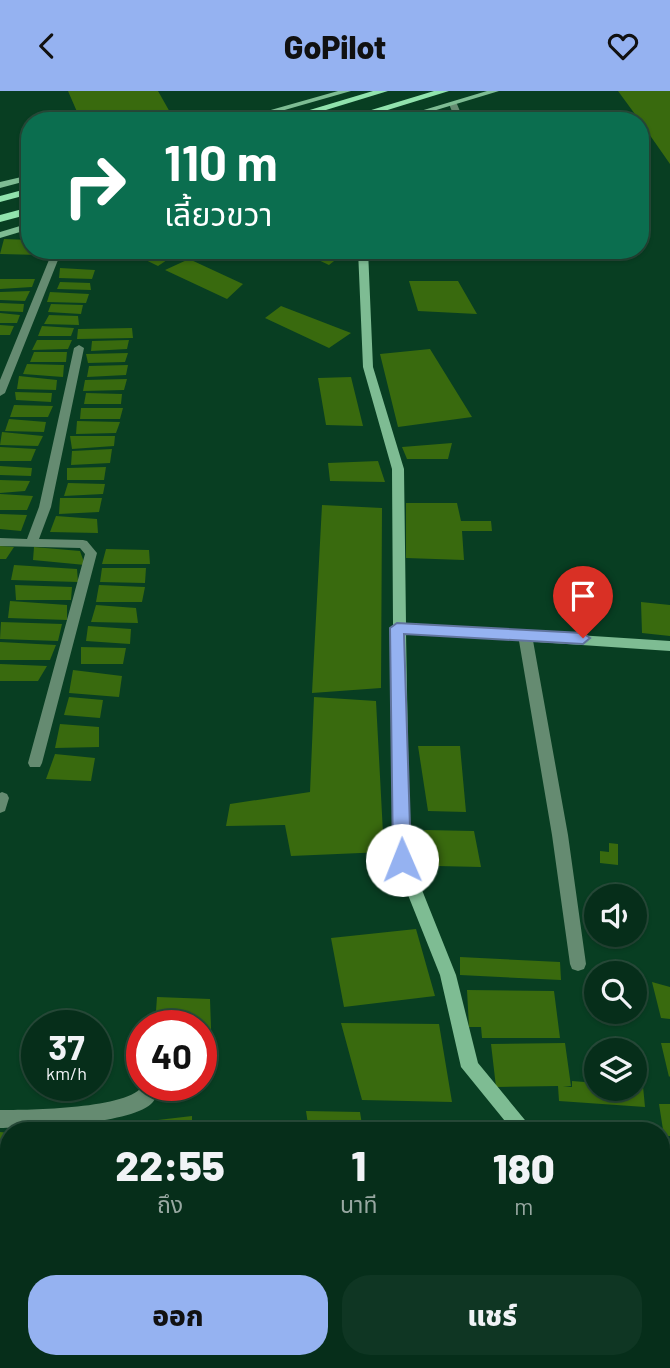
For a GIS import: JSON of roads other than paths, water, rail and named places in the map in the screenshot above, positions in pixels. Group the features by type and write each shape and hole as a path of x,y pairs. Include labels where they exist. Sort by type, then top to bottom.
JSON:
{"main road":[{"path":"301,102 338,91"},
{"path":"310,112 383,91"},
{"path":"361,112 407,91"},
{"path":"371,112 443,91"},
{"path":"0,199 21,193"},
{"path":"0,221 21,215"}],"street":[{"path":"267,112 347,91"},
{"path":"424,112 495,91"},
{"path":"453,104 456,112"},
{"path":"0,185 21,179"},
{"path":"0,235 21,229"},
{"path":"0,393 54,259"},
{"path":"363,259 369,367 398,469 397,628 402,860 448,975 470,1067 516,1122"},
{"path":"31,544 45,507 79,348"},
{"path":"0,542 83,544 91,553 35,763"},
{"path":"397,628 670,646"},
{"path":"525,635 560,835 578,964"},
{"path":"0,1119 28,1119 127,1107 142,1101"}]}
